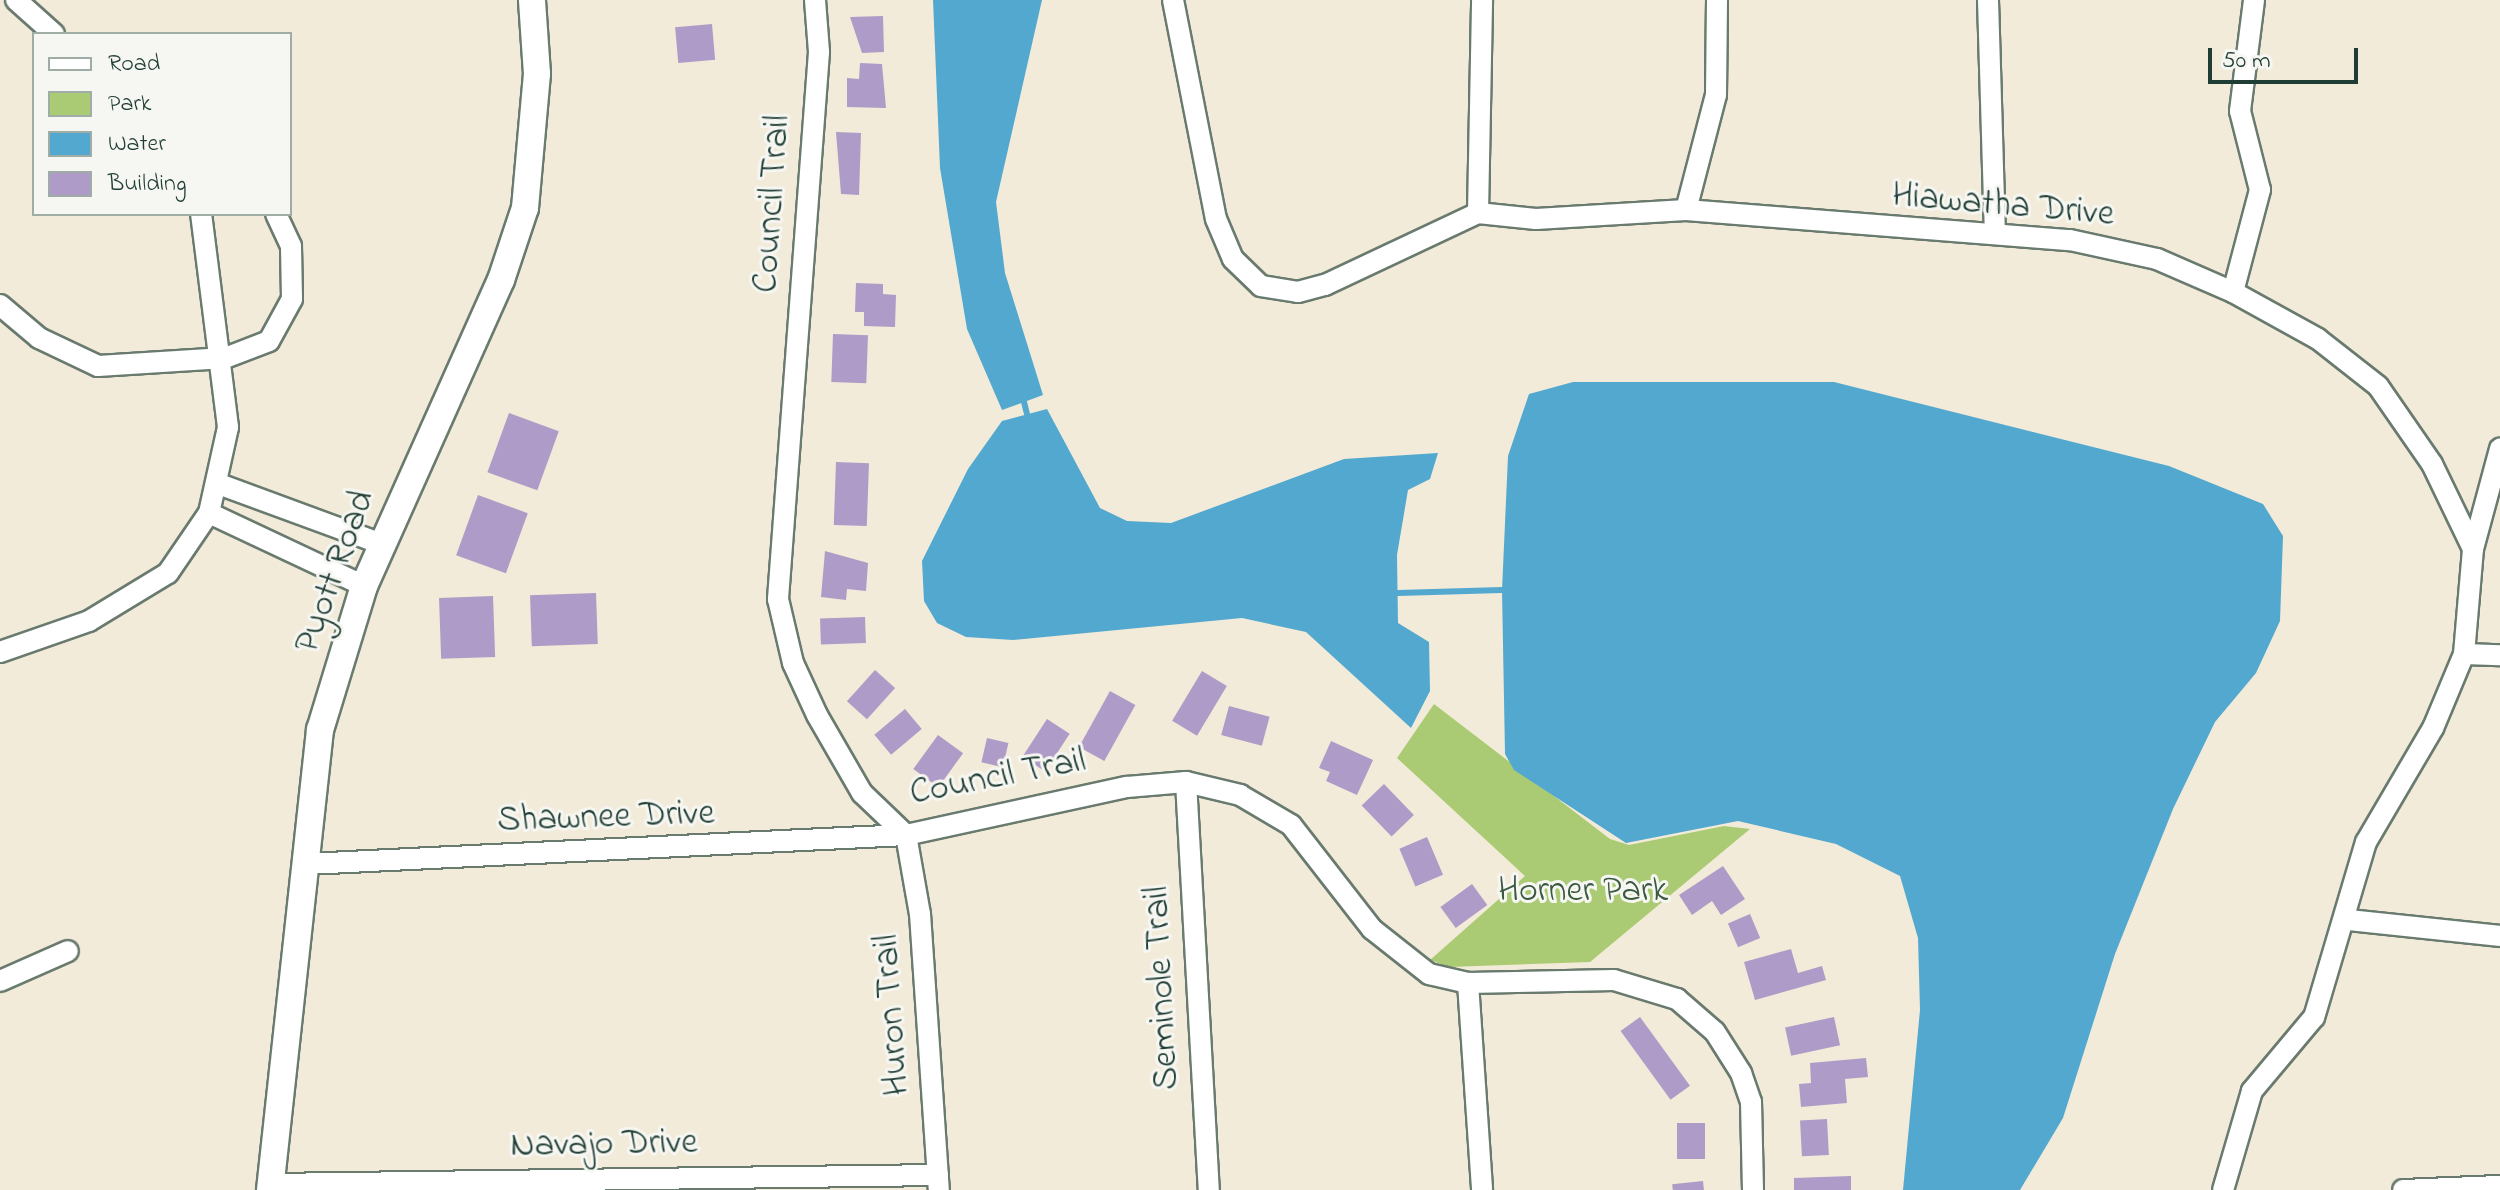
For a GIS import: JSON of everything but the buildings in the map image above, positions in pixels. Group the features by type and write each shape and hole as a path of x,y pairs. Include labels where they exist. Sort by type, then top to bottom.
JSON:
{"street":[{"path":"16,0 52,32"},
{"name":"Pyott Road","path":"270,1187 320,730 364,586 501,280 525,208 537,74 532,0"},
{"name":"Council Trail","path":"815,0 819,52 778,599 793,663 817,715 862,793 906,835 1127,787 1186,782 1240,795 1291,825 1372,929 1429,974 1468,983 1614,980 1656,990 1696,1013 1729,1052 1751,1102 1753,1190"},
{"path":"1173,0 1200,159 1216,219 1246,276 1281,292 1325,285 1478,213 1482,0"},
{"path":"1686,210 1716,95 1717,0"},
{"path":"1988,0 1995,234"},
{"path":"2233,292 2260,190 2240,111 2254,0"},
{"name":"Hiawatha Drive","path":"1478,213 1536,219 1686,210 1995,234 2131,252 2233,292 2318,339 2378,386 2432,464 2473,549"},
{"path":"0,652 89,621 168,573 209,513 228,427 225,358 201,216"},
{"path":"0,305 39,338 98,366 225,358 269,341 292,299 291,246 277,216"},
{"path":"2223,1190 2252,1091 2314,1017 2349,920 2366,842 2433,728 2464,654 2473,549 2500,449"},
{"path":"216,483 382,544"},
{"path":"209,513 364,586"},
{"path":"2464,654 2500,655"},
{"name":"Seminole Trail","path":"1186,782 1209,1190"},
{"name":"Shawnee Drive","path":"307,864 906,835"},
{"name":"Huron Trail","path":"906,835 920,914 939,1182"},
{"path":"2349,920 2500,936"},
{"path":"0,981 68,951"},
{"path":"1468,983 1482,1190"},
{"name":"Navajo Drive","path":"270,1187 939,1182"},
{"path":"2403,1190 2500,1186"}],"green space":[{"name":"Horner Park","path":"1434,704 1610,839 1629,845 1724,826 1750,829 1590,962 1449,967 1430,960 1525,876 1397,758"}],"water":[{"path":"933,0 1042,0 996,202 1005,273 1043,395 1002,410 967,329 940,168"},
{"path":"1573,382 1834,382 2169,466 2263,504 2283,536 2280,621 2256,673 2215,722 2173,809 2115,954 2063,1118 2020,1190 1903,1190 1920,1010 1918,938 1900,876 1836,844 1738,821 1626,843 1514,770 1505,754 1502,590 1508,456 1529,394"},
{"path":"1047,409 1100,508 1127,521 1171,523 1344,459 1438,453 1430,479 1408,490 1397,555 1398,623 1429,642 1430,691 1411,728 1306,632 1242,618 1013,640 966,637 937,623 924,601 922,561 968,469 1002,421"}],"waterway":[{"path":"1024,402 1027,414"},
{"path":"1398,593 1502,590"}]}
